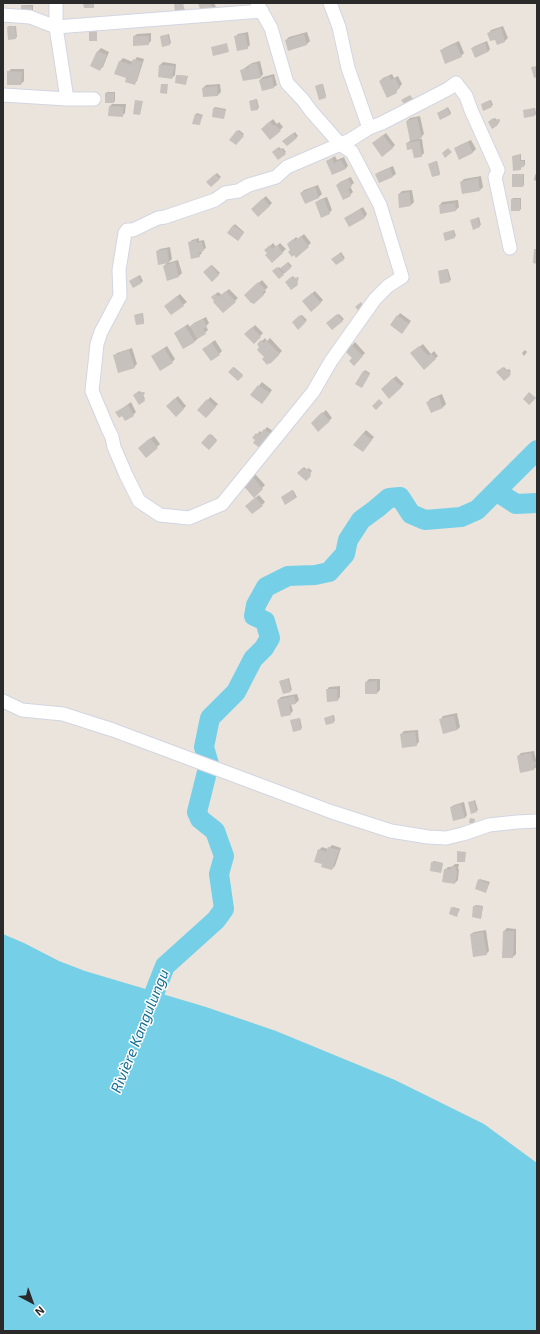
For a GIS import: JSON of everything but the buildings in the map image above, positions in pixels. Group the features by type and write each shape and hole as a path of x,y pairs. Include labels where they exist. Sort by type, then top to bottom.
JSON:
{"street":[{"path":"56,3 56,27 68,99"},
{"path":"330,3 339,27 348,68 369,128"},
{"path":"3,15 30,17 56,27 260,7 271,28 287,83 340,144 352,152 380,205 402,277 388,286 375,299 344,342 313,392 222,504 189,518 160,515 139,501 122,465 112,437 92,391 97,344 101,332 120,296 119,270 125,233 127,230 134,230 158,218 215,200 226,193 238,191 249,185 276,177 287,167 340,144 350,140 369,128 422,103 456,83 466,96 498,170 495,178 510,248"},
{"path":"3,95 94,99"},
{"path":"3,701 22,710 63,714 113,730 332,812 391,831 428,837 446,838 489,825 537,821"}],"water":[{"path":"3,934 59,961 85,971 206,1007 276,1031 395,1080 484,1124 537,1163 537,1331 3,1331"}],"waterway":[{"name":"Rivière Kangulungu","path":"145,1017 165,966 216,920 224,909 219,874 224,856 215,831 200,819 197,812 209,764 204,747 210,718 236,692 253,659 264,648 270,638 265,621 254,616 256,605 266,587 288,576 315,575 329,572 345,554 348,540 361,520 389,498 400,497 411,514 425,520 461,517 477,510 537,450"},
{"path":"496,491 516,504 537,503"}]}
